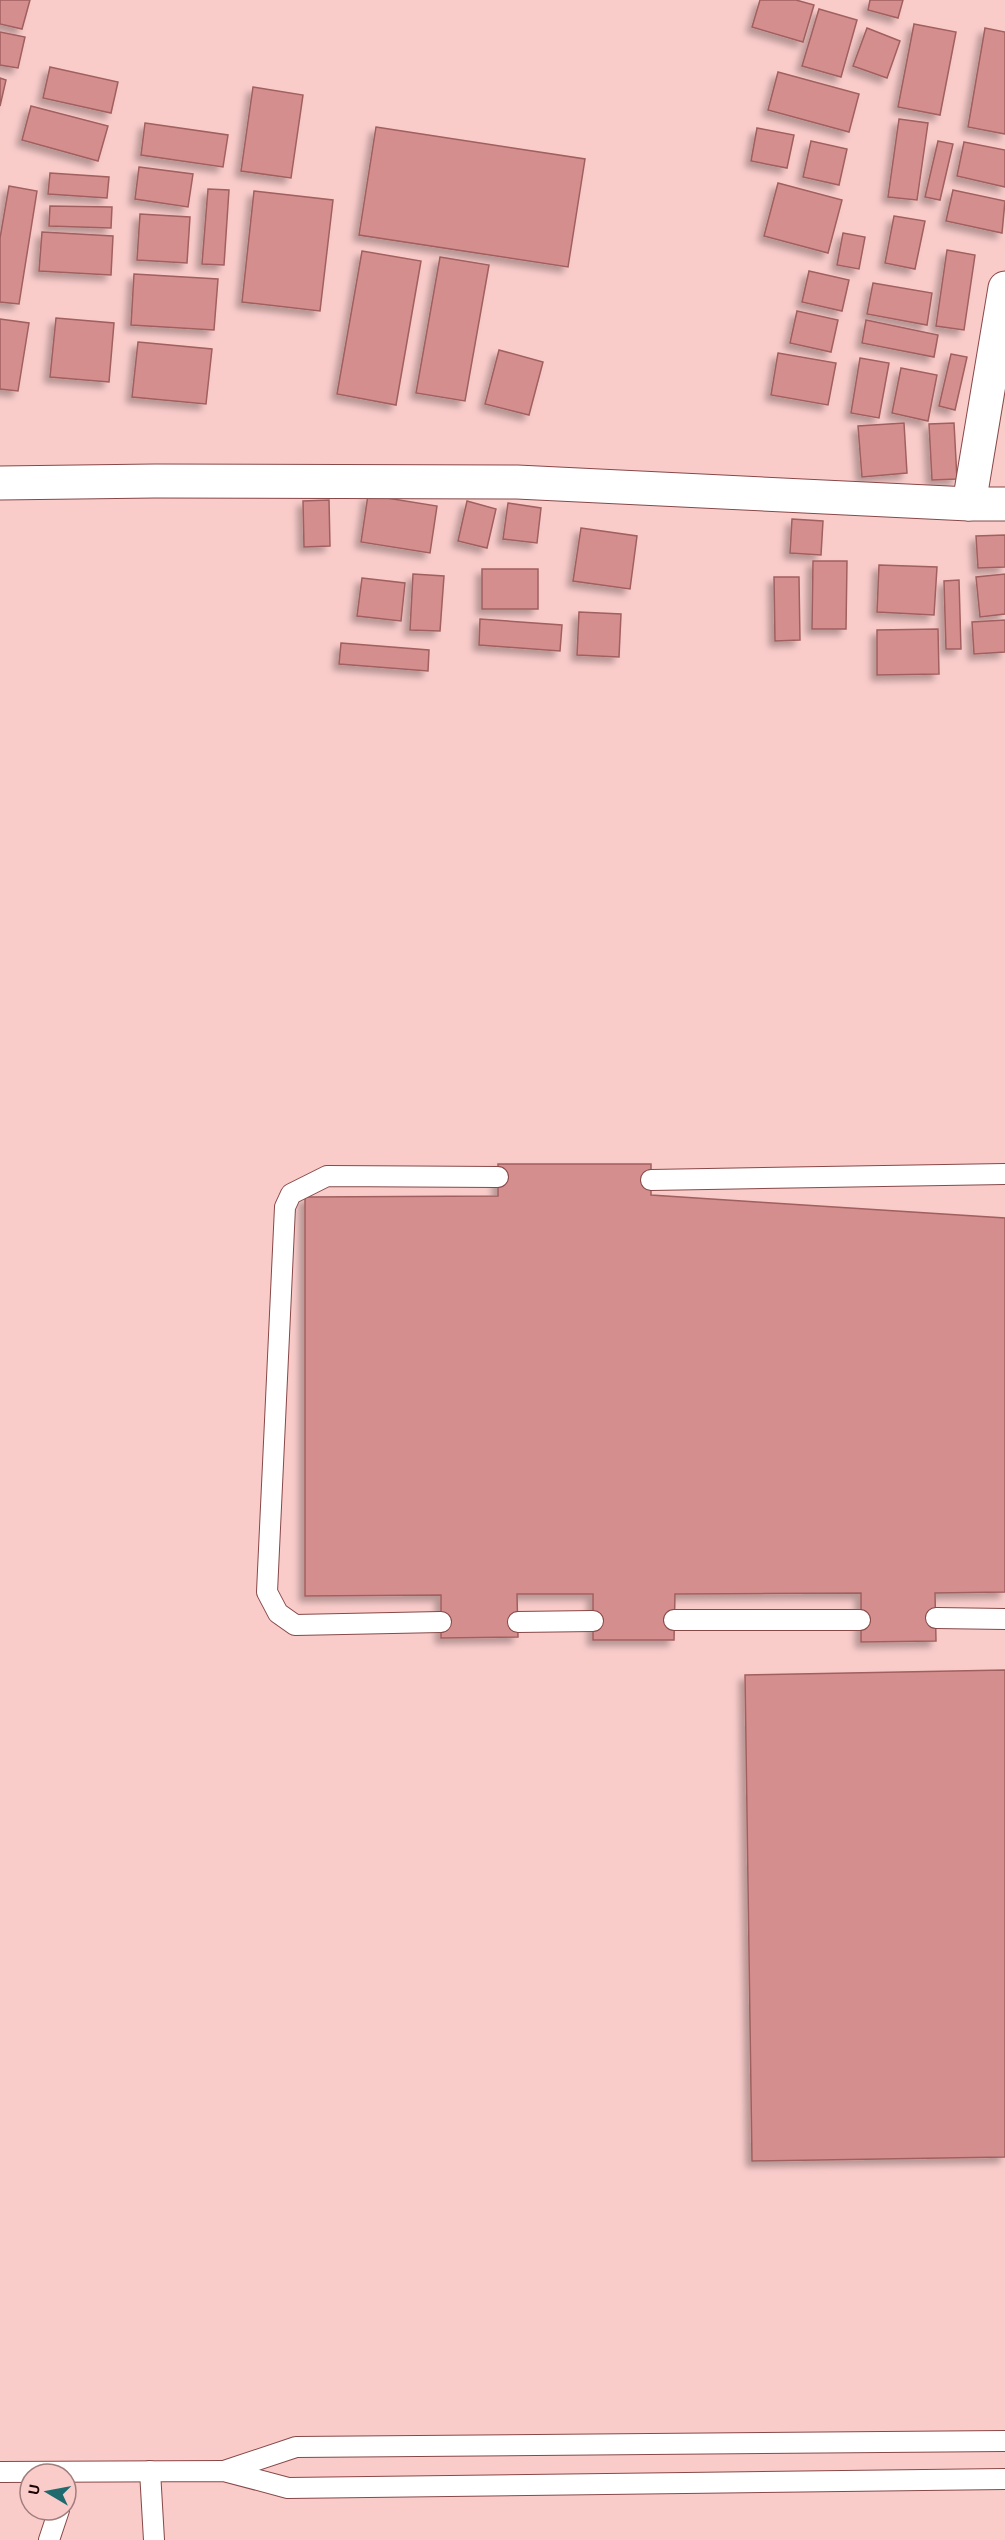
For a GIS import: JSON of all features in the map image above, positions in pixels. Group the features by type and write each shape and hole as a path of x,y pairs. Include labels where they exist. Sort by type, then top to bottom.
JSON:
{"main road":[{"path":"969,504 1005,288"},
{"path":"0,483 517,482 1005,504"}],"lane":[{"path":"651,1180 1005,1174"},
{"path":"441,1622 295,1625 278,1613 267,1592 285,1207 291,1194 327,1176 498,1178"},
{"path":"936,1618 1005,1619"},
{"path":"674,1620 860,1620"},
{"path":"518,1622 593,1621"},
{"path":"224,2471 296,2447 1005,2441"},
{"path":"150,2471 154,2540"},
{"path":"78,2476 150,2471 224,2471 288,2488 1005,2479"},
{"path":"0,2472 18,2473"},
{"path":"49,2540 54,2522"}],"building":[{"path":"0,0 30,0 22,29 0,24"},
{"path":"760,0 796,0 814,5 803,42 752,27"},
{"path":"870,0 903,0 898,18 868,10"},
{"path":"819,9 857,20 841,77 802,66"},
{"path":"914,24 956,32 940,115 898,107"},
{"path":"867,28 900,41 887,78 853,66"},
{"path":"985,28 1005,32 1005,134 968,127"},
{"path":"0,32 25,37 18,68 0,65"},
{"path":"50,67 118,82 111,113 43,98"},
{"path":"778,72 859,94 849,132 768,110"},
{"path":"0,78 6,80 0,106"},
{"path":"253,87 303,95 291,178 241,171"},
{"path":"31,106 108,126 98,161 22,140"},
{"path":"899,119 928,123 917,200 888,197"},
{"path":"145,123 228,135 223,167 141,155"},
{"path":"376,127 585,159 568,267 359,235"},
{"path":"757,128 794,135 787,168 751,161"},
{"path":"811,141 847,149 839,185 803,177"},
{"path":"938,141 953,144 940,200 925,197"},
{"path":"964,142 1005,150 1005,187 957,176"},
{"path":"139,167 193,174 188,207 135,199"},
{"path":"50,173 109,177 107,198 48,194"},
{"path":"778,183 842,200 828,253 764,236"},
{"path":"9,186 37,191 19,304 0,302 0,238"},
{"path":"208,189 229,190 224,265 202,264"},
{"path":"953,190 1005,201 1002,233 946,221"},
{"path":"254,191 333,200 320,311 242,302"},
{"path":"50,206 112,207 111,228 49,226"},
{"path":"140,214 190,217 187,263 137,260"},
{"path":"894,216 925,221 915,269 885,263"},
{"path":"42,232 113,236 111,275 39,271"},
{"path":"843,233 865,237 859,269 837,265"},
{"path":"947,250 975,255 964,330 936,326"},
{"path":"362,251 421,261 396,405 337,394"},
{"path":"440,257 489,265 465,401 416,393"},
{"path":"809,271 849,280 842,311 802,302"},
{"path":"134,274 218,279 214,330 131,325"},
{"path":"873,283 932,293 927,325 867,314"},
{"path":"797,311 838,320 831,352 790,343"},
{"path":"56,318 114,323 109,382 50,377"},
{"path":"0,319 29,323 18,391 0,389"},
{"path":"866,320 938,335 934,357 862,343"},
{"path":"138,342 212,349 206,404 132,397"},
{"path":"499,350 543,362 529,415 485,404"},
{"path":"778,353 836,363 828,405 771,395"},
{"path":"951,354 967,357 955,410 939,406"},
{"path":"860,358 889,363 879,418 851,413"},
{"path":"901,368 937,375 928,421 892,413"},
{"path":"904,423 907,473 862,477 858,426"},
{"path":"954,423 957,479 932,480 929,424"},
{"path":"368,495 437,506 430,553 361,542"},
{"path":"329,500 330,546 304,547 303,501"},
{"path":"467,501 496,509 487,548 458,541"},
{"path":"508,503 541,508 537,543 503,539"},
{"path":"792,519 823,521 821,555 790,553"},
{"path":"581,528 637,536 630,589 573,581"},
{"path":"1005,535 1005,567 978,568 976,536"},
{"path":"813,561 847,561 846,629 812,629"},
{"path":"879,565 937,567 934,615 877,612"},
{"path":"482,569 538,569 538,609 482,609"},
{"path":"413,574 444,576 440,631 410,630"},
{"path":"1005,574 1005,614 980,617 976,577"},
{"path":"774,577 799,577 800,640 775,641"},
{"path":"362,578 405,583 401,621 357,616"},
{"path":"959,580 961,649 946,649 944,581"},
{"path":"579,612 621,614 619,657 577,655"},
{"path":"480,619 562,625 560,651 479,645"},
{"path":"1005,620 1005,652 974,654 972,622"},
{"path":"938,629 939,674 877,675 877,630"},
{"path":"341,643 429,650 428,671 339,664"},
{"path":"498,1164 651,1164 651,1195 1005,1218 1005,1592 935,1593 936,1641 861,1642 861,1593 675,1594 674,1640 593,1640 593,1594 517,1594 518,1637 441,1638 441,1595 305,1596 305,1197 498,1196"},
{"path":"1005,1670 1005,2157 752,2161 745,1675"}]}
